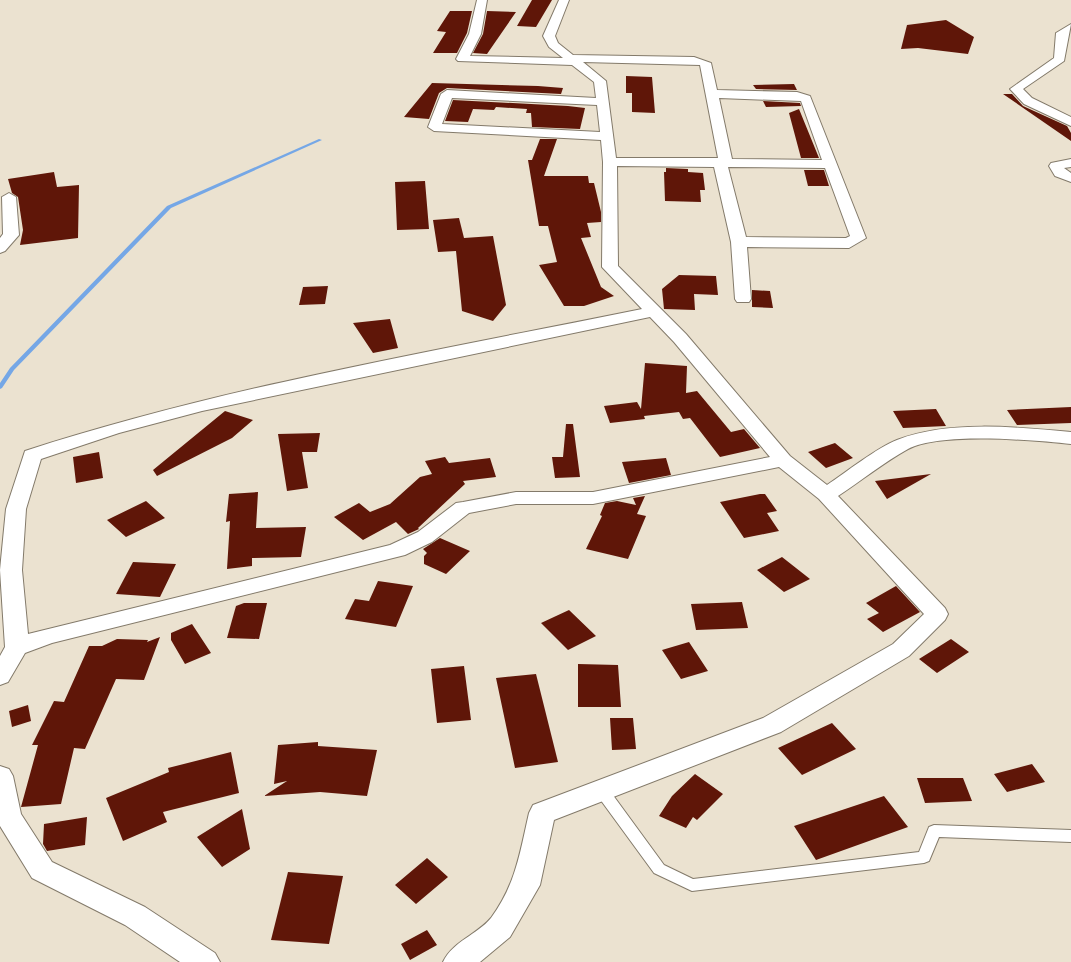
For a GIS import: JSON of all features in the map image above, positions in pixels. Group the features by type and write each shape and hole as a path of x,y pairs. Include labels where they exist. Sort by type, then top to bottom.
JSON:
{"street":[{"path":"482,0 475,34 462,59 694,60 705,63 739,242 743,299"},
{"path":"458,962 500,928 526,885 542,813 772,725 901,650 937,614 826,495 783,460 680,338 610,267 610,162 600,81 553,45 549,36 564,0"},
{"path":"1071,27 1062,34 1066,47 1060,59 1016,89 1028,101 1071,122"},
{"path":"603,102 447,94 434,127 607,136"},
{"path":"712,94 797,96 806,99 858,238 849,243 739,242"},
{"path":"610,162 831,164"},
{"path":"1071,163 1056,166 1060,173 1071,178"},
{"path":"0,248 11,235 8,196"},
{"path":"0,676 17,647 11,570 16,509 32,455 112,429 200,406 654,311"},
{"path":"826,495 903,444 946,434 1027,434 1071,438"},
{"path":"17,647 47,636 398,550 425,537 463,508 516,498 593,498 783,460"},
{"path":"0,776 8,816 42,870 134,916 205,962"}],"lane":[{"path":"602,791 659,868 692,885 924,857 934,832 1071,836"}],"building":[{"path":"532,0 552,0 536,27 517,26"},
{"path":"450,11 472,11 467,33 457,53 433,53 446,32 437,31"},
{"path":"487,11 516,12 487,54 473,53 483,34"},
{"path":"946,20 974,37 968,54 918,48 901,49 907,25"},
{"path":"626,76 652,77 655,113 632,112 632,93 626,93"},
{"path":"432,83 563,88 561,94 447,88 439,93 429,119 404,117"},
{"path":"794,84 797,90 756,89 753,85"},
{"path":"1003,94 1012,94 1023,106 1067,126 1071,133 1071,141"},
{"path":"453,100 585,108 580,129 532,127 531,113 526,113 527,109 496,107 494,110 473,109 468,122 445,121"},
{"path":"763,101 800,103 801,106 766,107"},
{"path":"799,109 819,158 801,158 789,113"},
{"path":"540,139 557,139 544,176 588,176 589,183 594,183 601,212 601,222 587,223 591,237 581,238 601,287 614,296 584,306 564,306 539,265 557,262 548,226 539,226 528,160 532,160"},
{"path":"666,168 688,169 688,172 703,173 705,190 700,190 701,202 665,201 664,172 666,172"},
{"path":"804,170 824,170 829,186 808,186"},
{"path":"54,172 57,187 79,185 78,238 20,245 23,230 18,197 12,193 8,179"},
{"path":"425,181 429,229 397,230 395,182"},
{"path":"459,218 464,238 493,236 506,305 493,321 462,311 456,251 438,252 433,220"},
{"path":"679,275 716,276 718,295 694,294 695,310 664,309 662,289"},
{"path":"328,286 325,304 299,305 303,287"},
{"path":"752,290 770,291 773,308 752,307"},
{"path":"390,319 398,348 373,353 353,323"},
{"path":"645,363 687,366 686,393 697,391 731,432 744,429 760,448 720,457 690,418 683,419 679,412 644,416 645,419 610,423 604,406 637,402 641,409"},
{"path":"1071,407 1071,423 1017,425 1007,410"},
{"path":"936,409 946,426 903,428 893,411"},
{"path":"225,411 253,420 232,438 157,476 153,470"},
{"path":"566,424 573,424 580,477 555,478 552,457 563,457"},
{"path":"320,433 317,452 302,452 308,488 287,491 278,434"},
{"path":"835,443 853,458 826,468 808,452"},
{"path":"99,452 103,478 76,483 73,457"},
{"path":"445,457 449,463 490,458 496,477 463,481 465,484 419,529 408,534 396,522 363,540 334,517 359,503 370,512 390,504 420,477 432,474 425,461"},
{"path":"666,458 671,475 629,483 622,462"},
{"path":"931,474 887,499 875,481"},
{"path":"258,492 256,528 306,527 301,557 252,558 252,566 227,569 230,521 226,522 229,494"},
{"path":"765,494 777,511 767,513 779,531 744,538 720,502"},
{"path":"645,496 637,514 646,516 628,559 586,549 602,516 600,515 605,503 617,501 636,505 633,498"},
{"path":"146,501 165,518 126,537 107,520"},
{"path":"440,538 470,551 446,574 424,564 424,556 427,553 423,549"},
{"path":"782,557 810,579 784,592 757,570"},
{"path":"133,562 176,564 160,597 116,594"},
{"path":"378,581 413,586 396,627 345,619 355,599 369,601"},
{"path":"896,586 920,612 883,632 867,619 879,613 866,603"},
{"path":"742,602 748,628 696,630 691,604"},
{"path":"244,603 267,603 259,639 227,638 236,606"},
{"path":"569,610 596,636 568,650 541,623"},
{"path":"192,624 211,653 185,664 171,640 171,633"},
{"path":"160,637 144,680 116,679 85,749 74,748 61,804 21,807 38,745 32,745 54,701 64,702 89,646 102,646 117,639 148,640 147,642"},
{"path":"951,639 969,652 937,673 919,659"},
{"path":"689,642 708,671 681,679 662,650"},
{"path":"578,664 618,665 621,707 578,707"},
{"path":"464,666 471,720 437,723 431,669"},
{"path":"536,674 558,762 515,768 496,678"},
{"path":"28,705 31,721 12,727 9,711"},
{"path":"610,718 633,718 636,749 612,750"},
{"path":"832,723 856,749 802,775 778,748"},
{"path":"318,742 318,746 377,750 367,796 320,792 264,796 287,781 274,784 278,745"},
{"path":"231,752 239,793 163,812 167,822 123,841 106,798 169,772 168,768"},
{"path":"1032,764 1045,782 1007,792 994,774"},
{"path":"695,774 723,794 697,820 693,817 686,828 659,816 672,796"},
{"path":"917,778 963,778 972,801 925,803"},
{"path":"884,796 908,827 816,860 794,826"},
{"path":"242,809 250,849 222,867 197,837"},
{"path":"87,817 85,845 47,851 43,844 44,824"},
{"path":"427,858 448,877 416,904 395,885"},
{"path":"288,872 343,876 329,944 271,940"},
{"path":"427,930 437,945 410,960 401,944"}],"waterway":[{"path":"0,387 12,369 169,207 320,140"}]}
